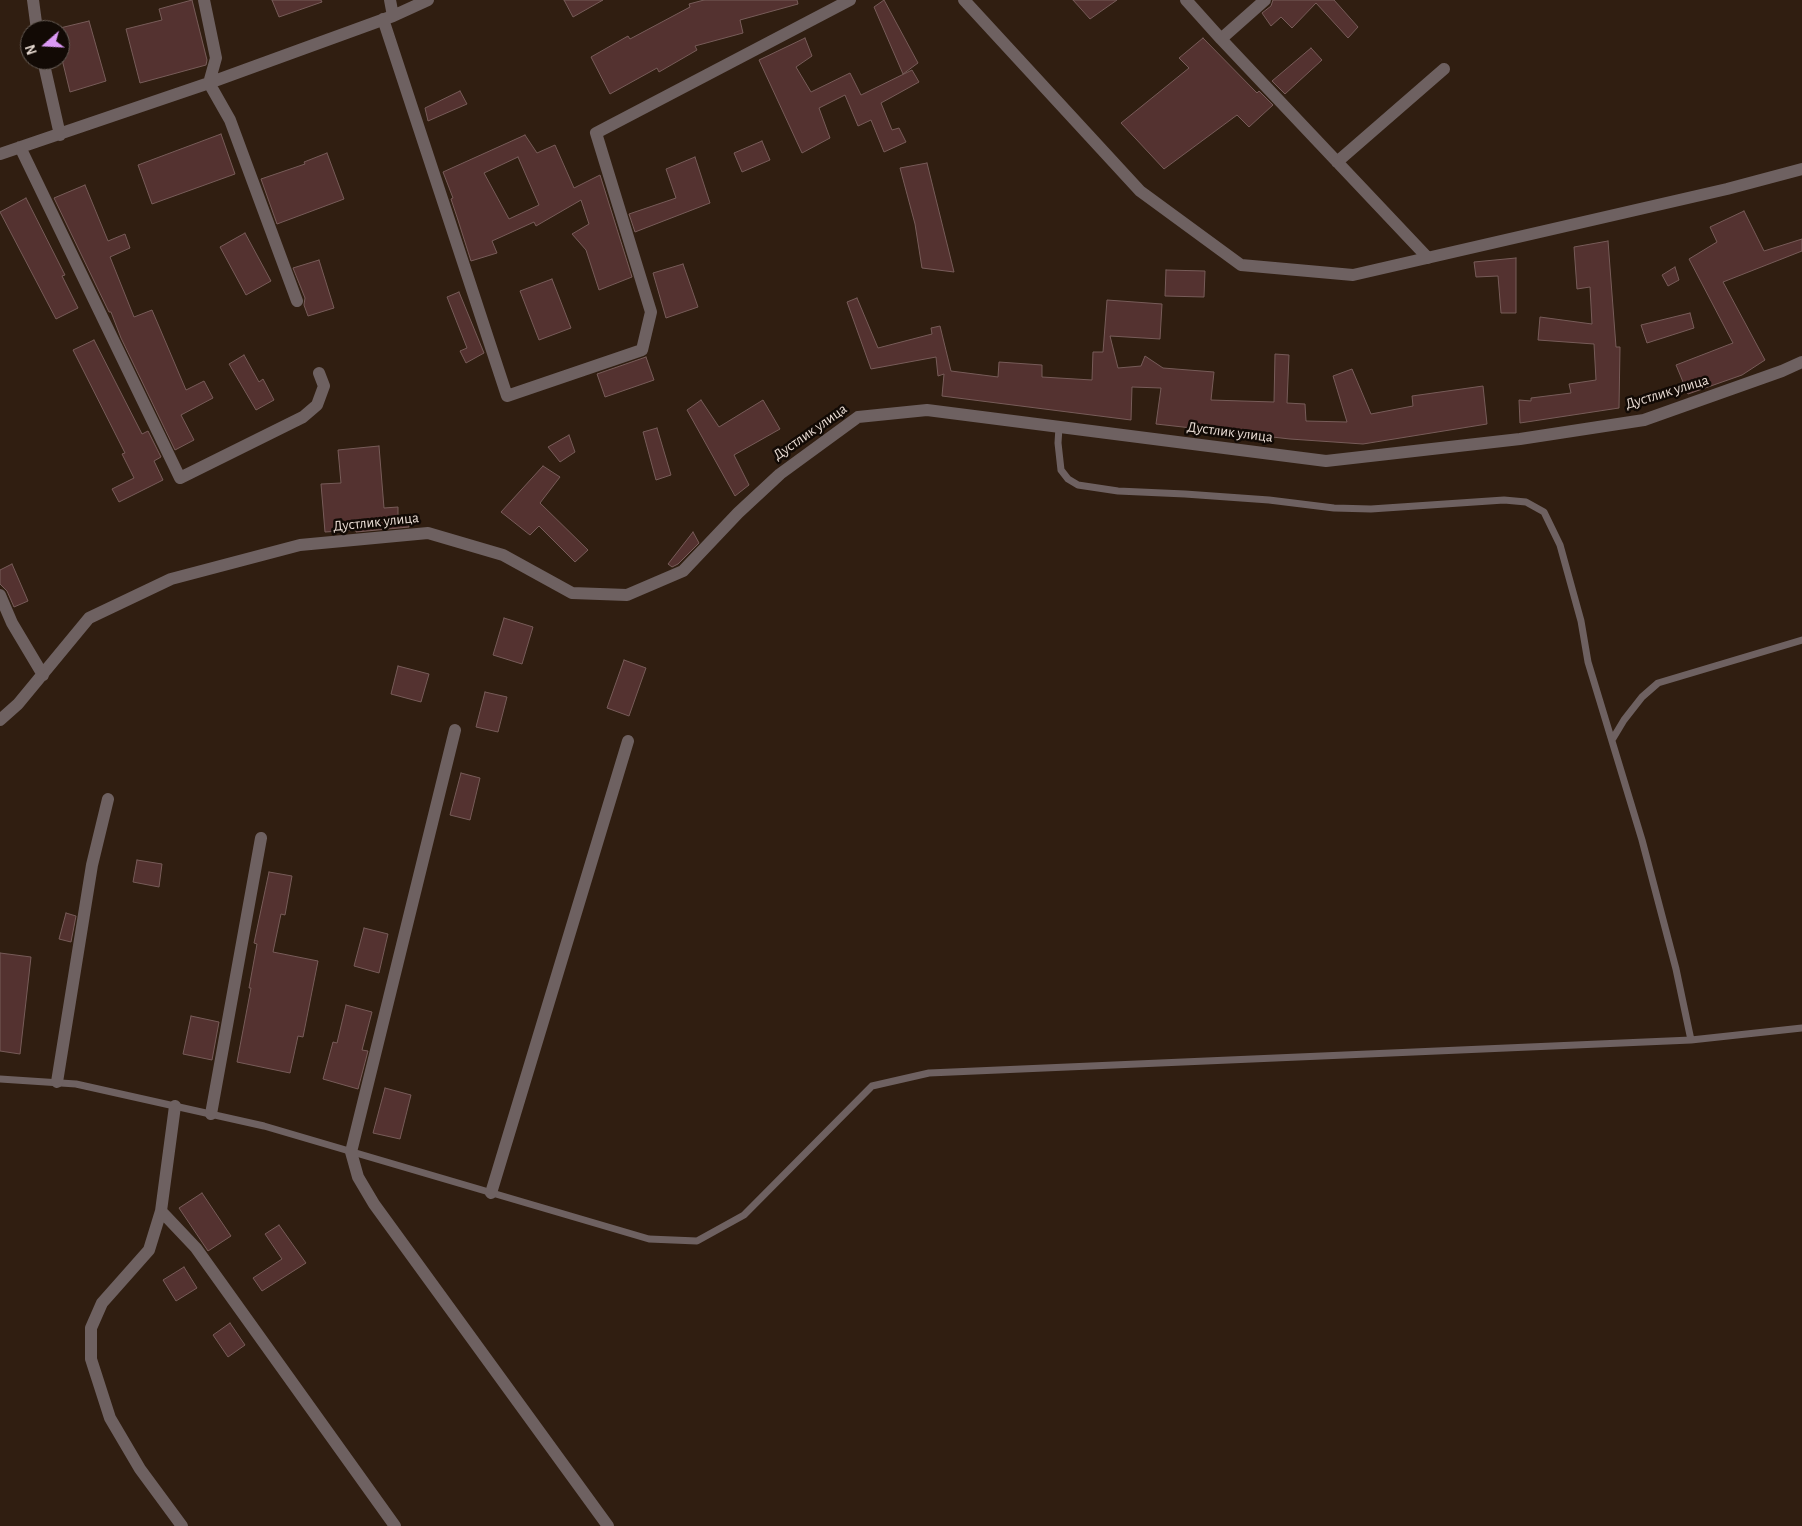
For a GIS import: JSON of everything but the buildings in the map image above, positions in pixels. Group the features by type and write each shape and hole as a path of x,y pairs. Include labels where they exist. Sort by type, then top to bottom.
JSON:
{"street":[{"path":"32,0 35,20"},
{"path":"204,0 216,58 209,83 230,120 297,301"},
{"path":"390,0 388,17 507,396 642,350 651,312 596,133 850,0"},
{"path":"0,154 209,83 388,17 428,0"},
{"path":"964,0 1140,191 1241,265 1353,275 1727,189 1802,169"},
{"path":"1186,0 1428,258"},
{"path":"1221,39 1265,0"},
{"path":"1337,162 1444,69"},
{"path":"45,70 60,134"},
{"path":"20,147 180,478 303,417 317,405 324,386 319,373"},
{"name":"Дустлик улица","path":"0,720 18,704 89,618 171,579 300,545 428,532 503,555 572,593 627,595 683,571 738,512 780,474 858,417 927,410 1326,461 1520,439 1644,420 1782,371 1802,362"},
{"path":"0,595 12,623 42,674"},
{"path":"455,730 351,1152 358,1178 374,1204 608,1526"},
{"path":"490,1192 628,741"},
{"path":"57,1082 92,865 108,799"},
{"path":"211,1114 261,838"},
{"path":"175,1106 161,1211 149,1250 102,1303 91,1328 91,1359 110,1418 140,1469 182,1526"},
{"path":"161,1211 196,1248 394,1526"}],"lane":[{"path":"1059,427 1058,443 1061,470 1068,479 1078,485 1118,491 1250,499 1334,508 1371,509 1504,500 1526,502 1544,512 1560,545 1581,621 1588,662 1642,840 1676,969 1691,1040"},
{"path":"1612,740 1624,720 1642,697 1658,683 1802,640"},
{"path":"0,1078 76,1084 264,1126 649,1239 697,1241 744,1215 872,1086 929,1074 1691,1040 1802,1028"}]}
